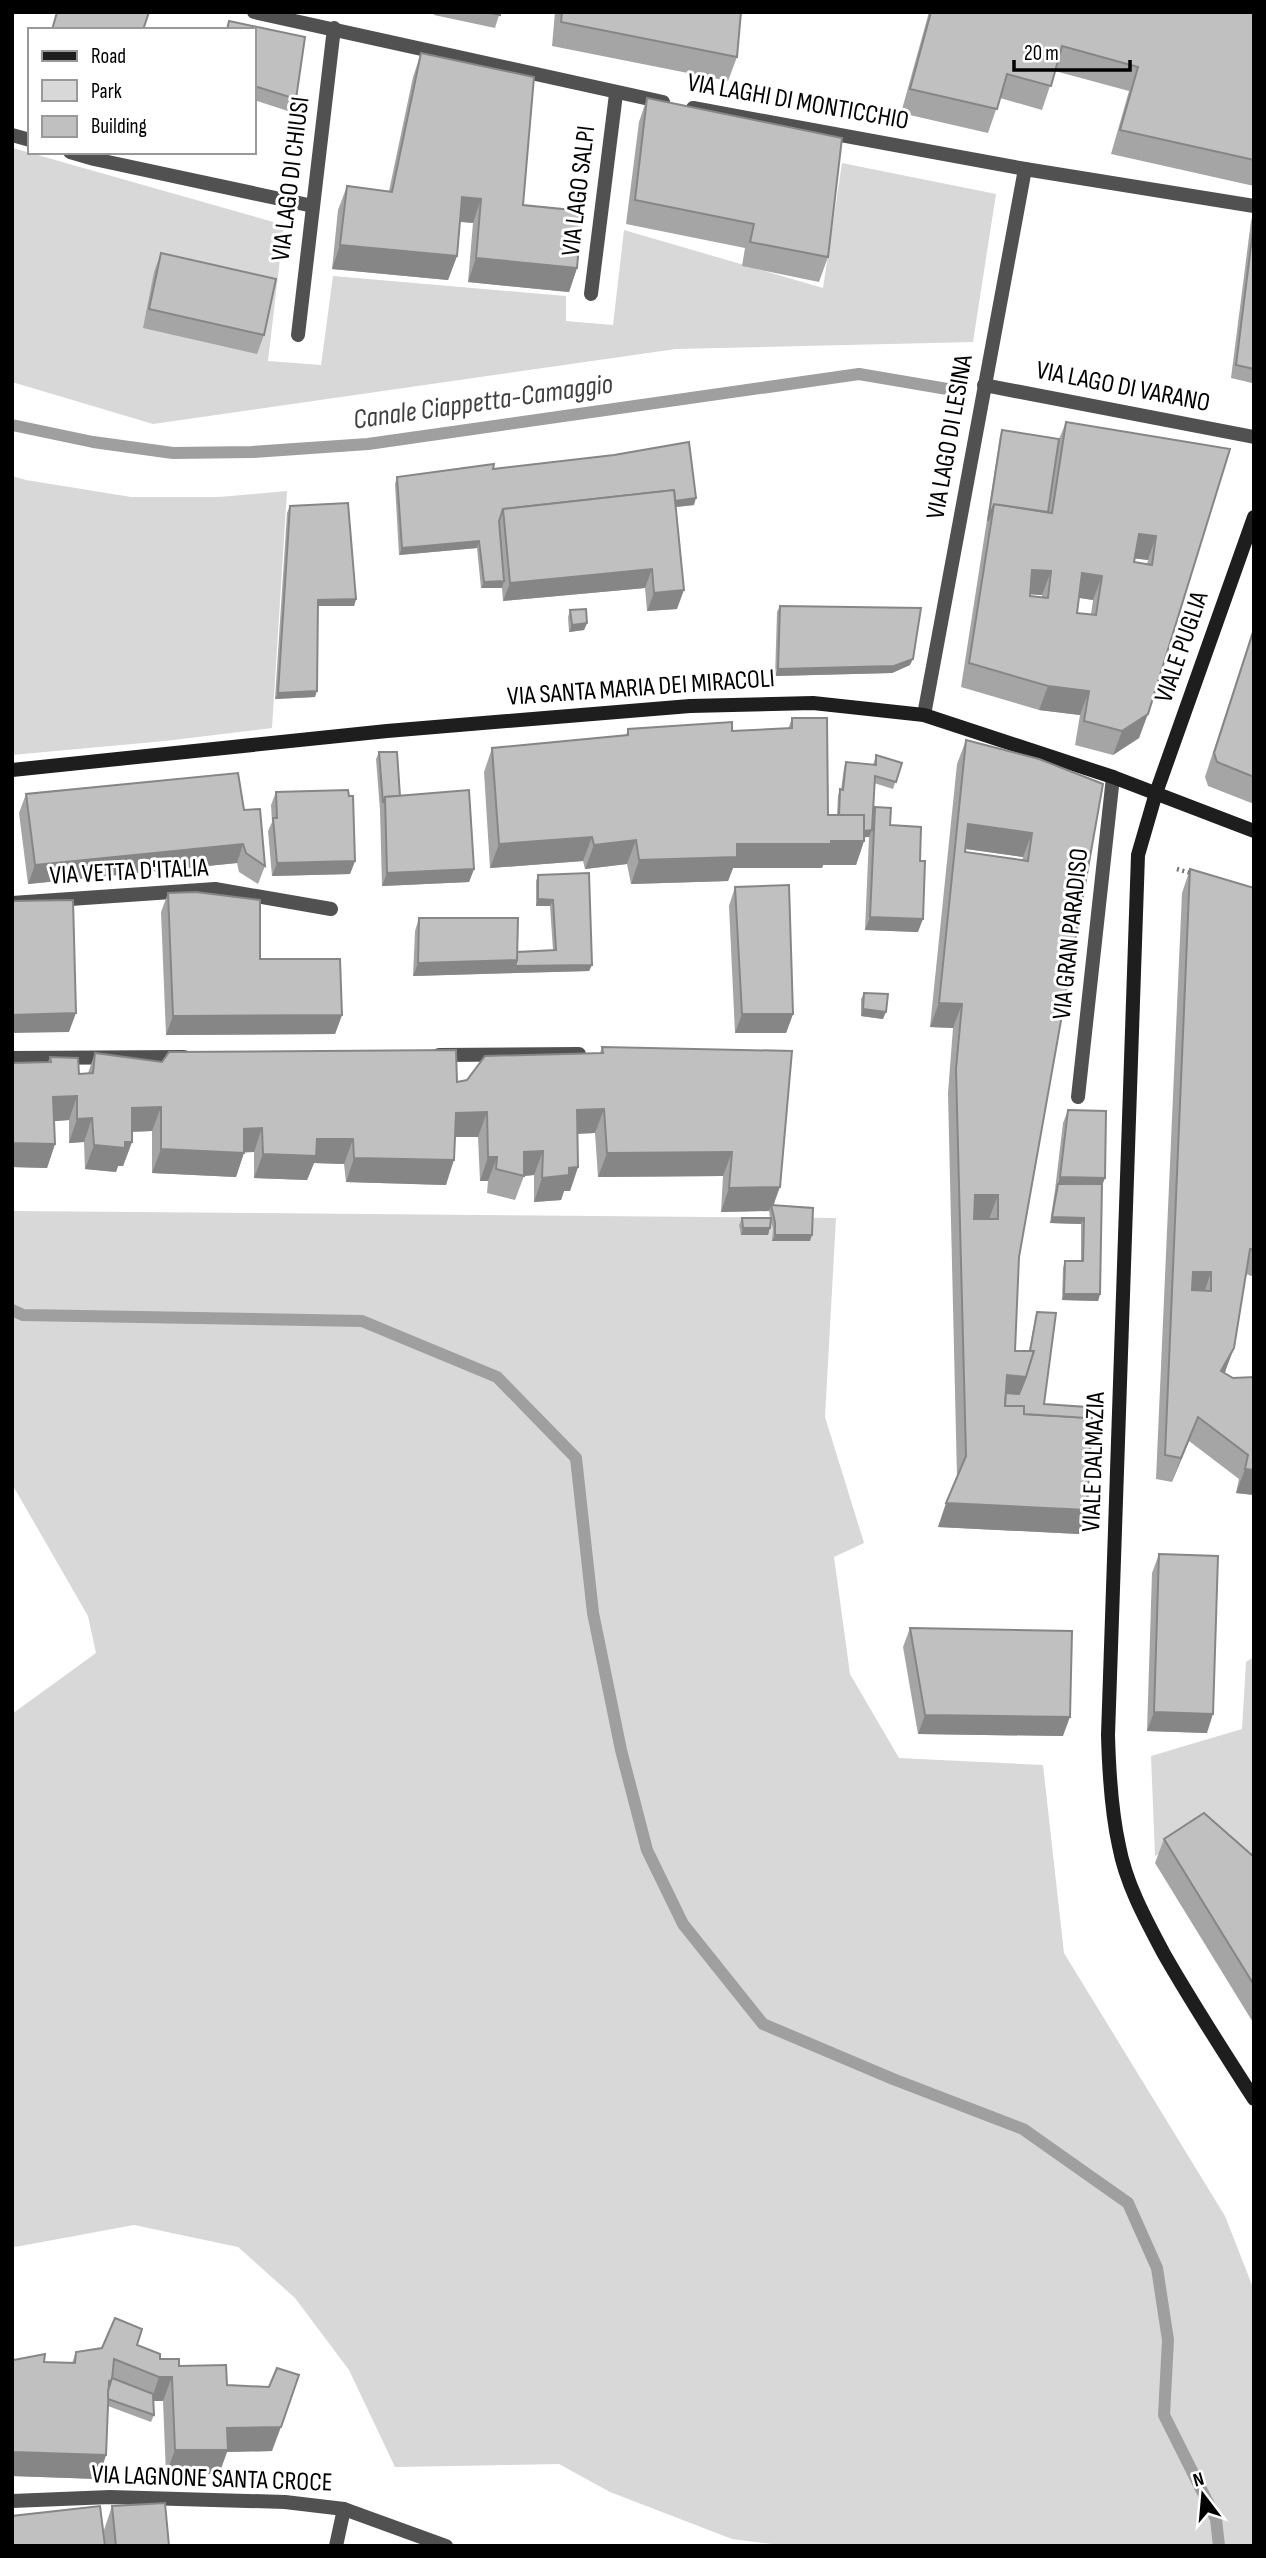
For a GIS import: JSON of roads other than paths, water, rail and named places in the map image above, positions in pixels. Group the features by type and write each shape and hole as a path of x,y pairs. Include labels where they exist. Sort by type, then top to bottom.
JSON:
{"main road":[{"name":"VIALE PUGLIA","path":"1156,793 1254,517"},
{"name":"VIA SANTA MARIA DEI MIRACOLI","path":"12,770 387,731 690,706 813,702 924,715 1113,777 1254,831"},
{"name":"VIALE DALMAZIA","path":"1156,793 1138,855 1108,1735 1110,1783 1119,1848 1147,1923 1190,1999 1254,2099"}],"street":[{"name":"VIA LAGHI DI MONTICCHIO","path":"254,12 616,94 1025,169 1254,206"},
{"name":"VIA LAGO DI CHIUSI","path":"298,335 334,28"},
{"name":"VIA LAGO SALPI","path":"591,294 616,94"},
{"path":"77,154 313,206"},
{"name":"VIA LAGO DI LESINA","path":"924,715 1025,169"},
{"name":"VIA LAGO DI VARANO","path":"984,385 1254,437"},
{"name":"VIA GRAN PARADISO","path":"1078,1097 1113,777"},
{"name":"VIA VETTA D'ITALIA","path":"12,903 215,890 331,909"},
{"path":"425,1055 591,1054"},
{"path":"12,1058 205,1057"},
{"name":"VIA LAGNONE SANTA CROCE","path":"12,2501 110,2497 285,2502 344,2509 446,2546"},
{"path":"336,2546 344,2509"}],"waterway":[{"name":"Canale Ciappetta-Camaggio","path":"12,425 93,442 173,453 252,452 368,444 859,374 959,391"},
{"path":"12,1310 23,1315 362,1321 497,1377 576,1458 593,1613 621,1750 647,1850 683,1924 763,2024 893,2079 1023,2129 1128,2203 1157,2268 1168,2340 1164,2415 1216,2519 1219,2546"}]}
